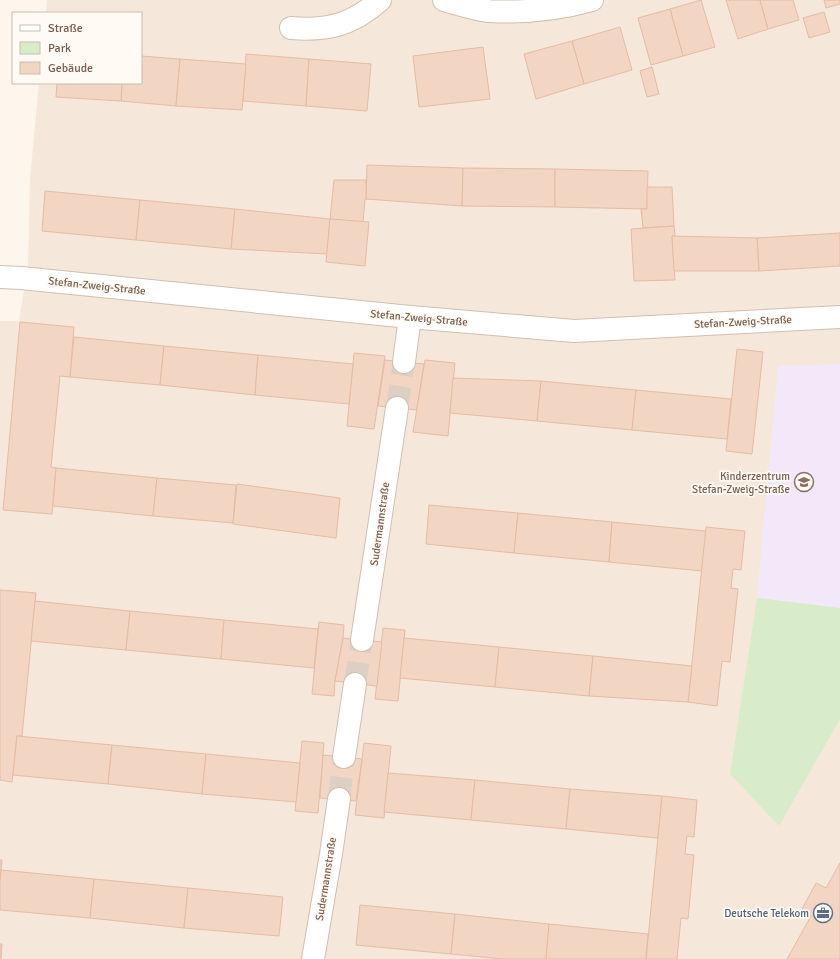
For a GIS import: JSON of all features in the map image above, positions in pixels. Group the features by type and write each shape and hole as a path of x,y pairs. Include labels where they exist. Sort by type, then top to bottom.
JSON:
{"street":[{"path":"363,0 351,7 335,13 308,16 292,21 316,29 337,26 363,14 380,0"},
{"path":"444,0 488,11 527,11 552,10 592,0"},
{"name":"Stefan-Zweig-Straße","path":"0,277 410,317 574,331 840,318"},
{"path":"404,362 410,317"},
{"name":"Sudermannstraße","path":"362,640 397,408"},
{"path":"344,757 355,684"},
{"name":"Sudermannstraße","path":"313,959 339,799"}],"shaded area":[{"path":"47,0 840,0 840,959 0,959 0,321 19,321 28,265 30,178 39,84 142,84 142,12 46,12"},
{"name":"Kinderzentrum Stefan-Zweig-Straße","path":"840,364 840,608 757,598 778,366"}],"green space":[{"path":"757,598 840,608 840,719 779,826 730,774"}],"building":[{"path":"701,0 715,47 683,56 670,9"},
{"path":"726,0 760,0 768,29 738,39"},
{"path":"760,0 793,0 799,20 768,29"},
{"path":"824,0 840,0 840,4 826,8"},
{"path":"670,9 683,56 651,65 638,18"},
{"path":"824,12 830,32 809,38 803,18"},
{"path":"620,27 632,70 584,84 572,41"},
{"path":"572,41 584,84 536,99 524,54"},
{"path":"483,47 490,99 419,107 413,56"},
{"path":"246,54 309,59 306,106 243,101"},
{"path":"142,56 180,59 176,106 121,101 122,84 142,84"},
{"path":"180,59 246,64 242,110 176,106"},
{"path":"309,59 371,64 367,111 306,106"},
{"path":"652,67 659,94 647,97 640,71"},
{"path":"57,84 122,84 121,101 56,97"},
{"path":"367,165 463,168 462,206 366,199"},
{"path":"463,168 555,169 555,207 462,206"},
{"path":"555,169 648,171 647,209 555,207"},
{"path":"334,180 366,180 366,199 363,222 330,219"},
{"path":"647,187 672,187 674,226 643,228 641,209 647,209"},
{"path":"45,191 140,200 136,240 42,231"},
{"path":"140,200 235,209 231,249 136,240"},
{"path":"235,209 330,219 327,254 231,249"},
{"path":"330,219 369,222 365,266 326,262"},
{"path":"674,226 675,236 672,236 675,280 634,281 631,229"},
{"path":"840,233 840,266 759,271 757,238"},
{"path":"672,236 757,238 759,271 674,271"},
{"path":"20,322 74,327 70,377 60,376 51,467 56,468 52,514 3,510"},
{"path":"74,337 164,346 160,385 70,377"},
{"path":"164,346 258,355 255,395 160,385"},
{"path":"737,349 763,352 752,454 726,451"},
{"path":"354,353 385,356 374,429 347,426"},
{"path":"258,355 353,364 349,404 255,395"},
{"path":"385,360 424,364 417,410 378,406"},
{"path":"425,360 455,363 448,436 413,432"},
{"path":"453,378 541,381 537,421 450,413"},
{"path":"541,381 636,390 632,430 537,421"},
{"path":"636,390 731,399 727,439 632,430"},
{"path":"56,468 157,478 153,516 53,506"},
{"path":"157,478 236,485 233,523 153,516"},
{"path":"237,484 340,498 336,538 233,524"},
{"path":"429,505 518,513 514,553 426,544"},
{"path":"518,513 612,522 609,562 514,553"},
{"path":"612,522 706,531 702,571 609,562"},
{"path":"706,527 745,531 741,570 733,569 731,588 738,589 730,662 722,661 717,706 688,702"},
{"path":"0,590 36,593 22,736 17,736 12,782 0,780"},
{"path":"35,601 130,611 126,650 31,641"},
{"path":"130,611 224,620 221,659 126,650"},
{"path":"224,620 318,629 314,668 221,659"},
{"path":"319,622 344,625 334,696 312,694"},
{"path":"383,628 405,630 398,701 375,699"},
{"path":"343,638 382,642 377,686 335,681"},
{"path":"404,638 499,647 495,687 400,678"},
{"path":"499,647 593,656 589,696 495,687"},
{"path":"593,656 692,666 688,702 589,696"},
{"path":"17,736 112,745 108,784 13,775"},
{"path":"302,741 324,743 318,813 295,811"},
{"path":"364,743 391,746 384,818 355,815"},
{"path":"112,745 206,754 202,794 108,784"},
{"path":"206,754 300,763 296,802 202,794"},
{"path":"323,755 362,759 356,801 320,798"},
{"path":"388,773 475,780 471,820 384,812"},
{"path":"475,780 570,789 566,829 471,820"},
{"path":"570,789 662,796 658,838 566,829"},
{"path":"662,796 697,800 694,837 687,836 685,854 694,855 688,919 681,918 677,959 646,959"},
{"path":"0,860 2,860 0,882"},
{"name":"Deutsche Telekom","path":"840,863 840,959 787,959 811,916 801,911 816,883 826,888"},
{"path":"1,870 94,879 90,918 0,910"},
{"path":"94,879 188,888 184,928 90,918"},
{"path":"188,888 283,897 279,936 184,928"},
{"path":"360,905 455,914 451,954 356,945"},
{"path":"455,914 549,924 546,959 502,959 451,954"},
{"path":"549,924 648,934 646,959 546,959"},
{"path":"0,944 2,944 1,959 0,959"}],"tunnel":[{"path":"397,408 404,362"},
{"path":"355,684 362,640"},
{"path":"339,799 344,757"}],"place":[{"name":"Kinderzentrum Stefan-Zweig-Straße","path":"804,482"},
{"name":"Deutsche Telekom","path":"823,913"}]}
